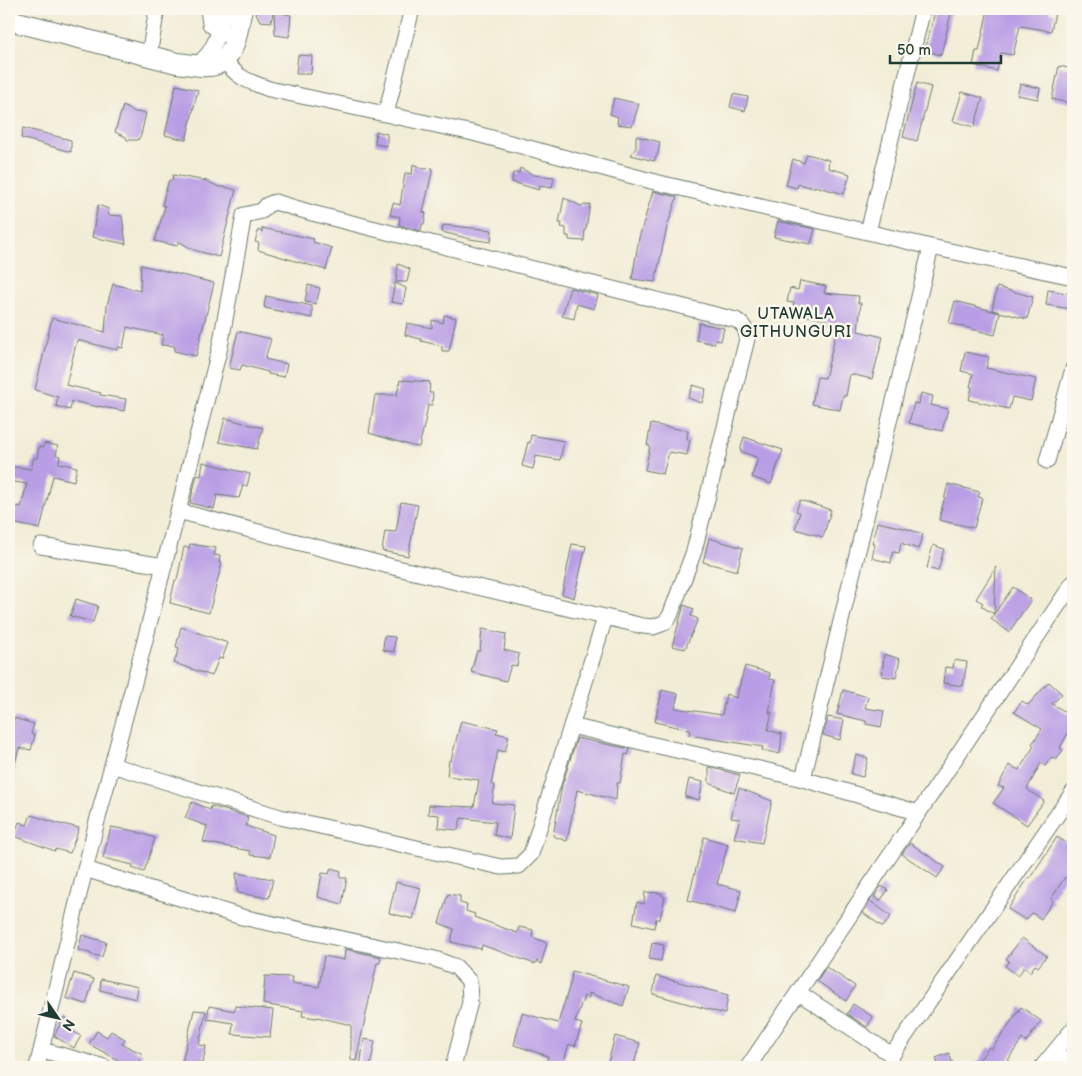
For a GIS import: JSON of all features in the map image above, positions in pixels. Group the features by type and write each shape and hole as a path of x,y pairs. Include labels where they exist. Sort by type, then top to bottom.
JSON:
{"street":[{"path":"149,55 158,9"},
{"path":"208,9 210,24 227,35"},
{"path":"9,20 177,63 203,67 225,61 233,48 227,35 225,9"},
{"path":"197,66 227,35 242,9"},
{"path":"386,114 412,9"},
{"path":"868,232 923,9"},
{"path":"225,61 233,72 244,80 269,89 473,133 655,182 931,247 1073,277"},
{"path":"38,1067 85,869 220,347 244,215 262,211 267,205 275,202 312,214 736,320 745,327 747,332 747,339 694,552 670,616 664,623 653,627 605,618 389,566 178,511"},
{"path":"803,778 931,247"},
{"path":"1047,461 1073,369"},
{"path":"41,546 164,566"},
{"path":"748,1067 1073,583"},
{"path":"112,765 280,817 501,867 519,866 531,854 605,618"},
{"path":"571,726 803,778 919,813"},
{"path":"799,993 896,1061 1073,792"},
{"path":"85,869 242,917 435,959 456,967 469,981 470,1002 453,1067"},
{"path":"1042,1067 1073,1029"},
{"path":"42,1050 104,1067"},
{"path":"1055,1052 1072,1067"}],"building":[{"path":"254,9 274,9 271,22 260,21"},
{"path":"935,9 952,9 941,55 925,51"},
{"path":"988,9 1050,9 1049,12 1055,13 1051,31 1020,26 1013,55 1001,53 997,71 973,65 976,51 979,51"},
{"path":"274,12 291,15 289,37 275,35"},
{"path":"298,55 312,56 311,74 296,74"},
{"path":"1059,66 1073,69 1073,104 1052,99"},
{"path":"917,83 931,87 917,141 903,137"},
{"path":"1020,84 1040,88 1038,99 1017,95"},
{"path":"176,85 198,90 186,140 165,135"},
{"path":"962,92 983,98 974,127 953,121"},
{"path":"733,94 748,97 745,111 730,107"},
{"path":"614,98 639,104 632,126 617,124 618,117 610,114"},
{"path":"123,106 135,112 146,113 138,140 127,140 126,137 115,132"},
{"path":"23,128 71,140 71,152 21,138"},
{"path":"376,131 387,134 387,146 375,144"},
{"path":"636,136 660,142 654,161 631,155 636,148"},
{"path":"807,154 829,160 828,168 850,174 844,194 814,186 814,188 798,184 797,188 786,185 793,159 804,163"},
{"path":"413,164 424,169 433,168 423,212 426,213 424,224 422,224 421,231 399,225 400,217 390,215 393,203 400,205 405,173 412,174"},
{"path":"520,168 534,175 554,177 552,188 540,186 539,190 512,182 513,173 519,173"},
{"path":"173,175 207,181 219,187 236,190 219,257 194,250 178,241 177,246 155,241 165,206 162,205 165,193 169,180 172,181"},
{"path":"653,191 677,197 667,227 655,282 632,279 639,238"},
{"path":"564,198 581,206 590,204 584,241 569,240 569,236 566,236 566,228 561,227 562,223 559,223"},
{"path":"98,205 109,209 108,215 122,216 126,244 92,237"},
{"path":"778,221 815,229 811,244 774,237"},
{"path":"443,225 492,230 491,242 442,232"},
{"path":"262,228 314,239 313,242 332,248 326,270 258,250 259,243 255,242 258,230 262,232"},
{"path":"398,264 410,269 407,282 396,282"},
{"path":"141,265 214,283 196,356 174,351 175,346 161,345 163,335 127,327 123,348 118,347 117,350 77,340 66,385 101,393 100,395 126,399 124,411 72,401 70,410 56,406 58,397 35,390 52,318 105,332 107,305 113,284 140,291"},
{"path":"800,281 826,286 824,293 859,296 858,303 861,303 858,331 883,337 872,379 850,374 846,396 843,396 840,410 812,404 817,377 825,378 838,325 827,323 827,320 792,313 794,303 787,302 790,288 798,290"},
{"path":"395,283 406,288 403,304 391,302"},
{"path":"308,285 320,288 316,304 305,302"},
{"path":"997,287 1033,297 1027,319 992,310"},
{"path":"570,288 598,295 594,309 577,304 574,319 562,316"},
{"path":"1048,290 1073,294 1071,309 1046,305"},
{"path":"266,296 312,306 312,318 265,308"},
{"path":"955,301 1000,313 995,335 949,323"},
{"path":"444,315 456,318 449,351 442,351 442,346 405,335 407,323 432,328 432,320 443,323"},
{"path":"699,323 724,328 721,341 715,340 714,344 696,340"},
{"path":"238,331 271,339 265,359 287,364 284,377 268,374 268,372 242,365 240,370 229,368"},
{"path":"965,352 989,357 986,368 1036,379 1031,401 1012,397 1009,409 969,400 973,374 961,371"},
{"path":"400,380 430,382 429,393 433,393 432,405 428,405 419,447 369,433 375,395 397,395"},
{"path":"693,385 706,389 702,403 688,398"},
{"path":"921,393 933,396 931,405 948,409 942,431 909,423 914,403 919,404"},
{"path":"225,418 263,428 257,449 219,442"},
{"path":"651,424 688,431 687,439 690,440 687,455 669,452 663,474 645,470 650,446 647,445"},
{"path":"531,435 564,441 560,460 536,456 533,469 522,466"},
{"path":"744,437 783,450 771,484 752,477 758,458 740,451"},
{"path":"44,443 58,446 56,455 60,456 59,463 77,467 74,481 53,476 40,529 12,523 17,506 21,507 27,484 9,481 9,466 31,469 34,458 37,458 39,447 44,447"},
{"path":"203,462 250,474 247,486 243,485 239,498 217,495 214,509 190,503 197,475 201,476"},
{"path":"948,484 980,492 978,497 982,498 974,528 939,520"},
{"path":"800,500 831,510 823,537 795,529 800,512 796,511"},
{"path":"401,502 418,505 408,556 382,551 385,531 396,532"},
{"path":"877,522 923,534 918,549 901,543 899,553 893,552 891,563 872,558 875,544 872,544"},
{"path":"709,538 743,548 737,571 703,562"},
{"path":"190,544 216,548 214,555 220,556 219,563 222,563 209,613 170,603 184,547 189,548"},
{"path":"572,544 586,546 574,598 562,594"},
{"path":"933,545 944,549 938,571 927,568"},
{"path":"996,567 994,614 981,606 983,603 976,599"},
{"path":"1013,587 1031,600 1009,632 991,619"},
{"path":"76,599 98,606 93,622 70,616"},
{"path":"684,605 694,609 691,616 698,619 685,649 672,646"},
{"path":"181,627 228,643 222,659 219,658 212,676 174,663 179,648 176,647"},
{"path":"482,629 506,634 504,650 519,654 517,666 511,665 506,681 471,672 477,651 480,651"},
{"path":"384,636 395,637 394,652 383,650"},
{"path":"884,654 900,659 896,678 882,676"},
{"path":"954,660 967,662 963,686 943,683 945,667 953,668"},
{"path":"745,666 770,673 769,679 775,680 768,730 782,734 780,754 762,750 763,747 689,735 690,730 655,722 662,690 678,694 675,708 722,715 726,694 736,698"},
{"path":"1049,682 1062,694 1052,704 1071,715 1068,719 1073,724 1060,748 1063,750 1056,760 1052,757 1045,766 1041,763 1027,789 1044,801 1027,825 993,803 1004,788 998,786 1009,765 1019,770 1042,729 1014,712 1022,701 1028,705"},
{"path":"843,690 868,697 865,708 884,711 881,727 866,724 866,721 837,714"},
{"path":"828,717 844,720 840,740 823,735"},
{"path":"14,718 34,724 31,734 35,735 31,750 19,748 13,771 9,770 9,735"},
{"path":"461,721 498,729 496,733 509,736 505,752 498,750 491,785 495,785 492,803 514,805 510,839 494,835 496,822 461,818 458,830 438,828 439,815 428,814 429,805 474,807 479,780 447,776 449,760 451,760"},
{"path":"577,738 630,749 628,755 625,754 620,783 617,783 616,800 577,790 567,841 553,836 562,785"},
{"path":"856,755 868,758 863,777 851,774"},
{"path":"709,767 740,775 734,793 709,783"},
{"path":"689,779 703,782 699,800 685,797"},
{"path":"739,788 772,801 762,843 734,838 740,819 731,818"},
{"path":"192,802 210,810 211,806 248,817 246,826 274,835 270,857 250,855 250,851 203,842 207,826 185,818"},
{"path":"31,815 79,828 70,853 55,849 55,851 14,836 19,822 27,825"},
{"path":"111,827 135,831 155,838 144,872 132,868 133,865 103,858"},
{"path":"704,837 728,844 717,884 741,890 736,913 688,900"},
{"path":"1057,837 1073,847 1073,883 1065,877 1041,919 1032,913 1026,920 1008,909"},
{"path":"910,843 945,867 937,878 902,854"},
{"path":"331,868 341,871 340,878 347,878 342,904 318,897 322,873 329,874"},
{"path":"236,873 273,879 269,898 238,893"},
{"path":"396,882 421,888 413,919 389,913"},
{"path":"881,886 888,890 880,901 874,897"},
{"path":"645,892 662,893 662,896 665,897 660,919 656,919 654,928 633,923 637,902 644,904"},
{"path":"448,894 460,896 460,903 467,905 466,911 475,914 474,917 517,933 519,927 533,930 532,937 547,943 541,964 537,961 535,964 482,945 481,949 451,942 454,929 439,923"},
{"path":"870,901 891,916 883,927 863,913"},
{"path":"82,935 106,942 102,957 78,950"},
{"path":"1022,938 1047,956 1038,967 1035,965 1030,972 1024,967 1018,976 1005,966 1009,961 1006,959"},
{"path":"652,943 664,945 661,961 649,959"},
{"path":"345,949 381,957 380,963 377,963 356,1061 351,1060 351,1025 317,1017 302,1016 303,1011 263,1004 265,976 292,977 291,983 319,987 324,956 344,960"},
{"path":"826,967 855,986 846,1001 817,981"},
{"path":"572,971 629,987 623,1006 589,993 589,998 584,996 575,1022 582,1024 575,1046 569,1044 562,1067 559,1067 546,1063 548,1056 514,1045 522,1013 558,1023 571,981"},
{"path":"74,973 94,979 86,1004 66,998"},
{"path":"656,976 728,995 725,1014 653,994"},
{"path":"101,979 138,987 136,999 100,990"},
{"path":"853,1004 873,1017 867,1027 847,1014"},
{"path":"209,1006 235,1011 235,1006 273,1010 270,1037 232,1034 233,1023 207,1019"},
{"path":"1021,1007 1041,1021 1026,1042 1022,1039 1008,1060 1019,1067 974,1067 989,1047 992,1049"},
{"path":"194,1010 206,1011 199,1045 206,1046 203,1063 195,1063 195,1067 181,1067"},
{"path":"64,1017 75,1024 71,1030 81,1036 74,1048 54,1036"},
{"path":"97,1031 107,1037 111,1031 125,1039 122,1044 143,1054 136,1067 130,1067 89,1044"},
{"path":"615,1036 640,1043 633,1067 607,1067"},
{"path":"364,1039 375,1041 370,1067 360,1067"},
{"path":"949,1053 954,1067 939,1067 936,1058"}],"district":[{"name":"UTAWALA GITHUNGURI","path":"796,322"}]}
